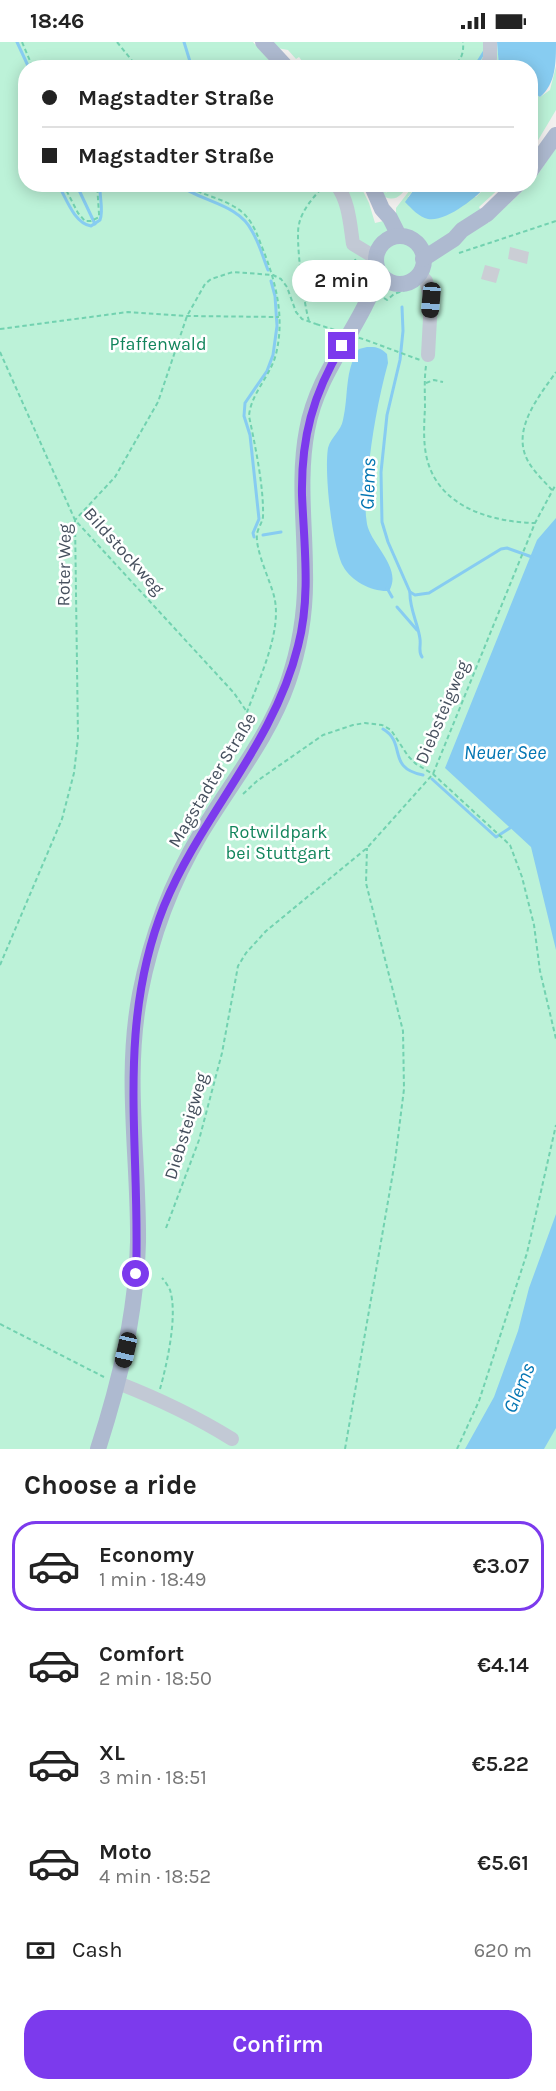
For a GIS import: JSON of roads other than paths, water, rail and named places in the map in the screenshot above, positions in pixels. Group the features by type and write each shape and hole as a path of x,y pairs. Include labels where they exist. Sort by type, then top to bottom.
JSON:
{"main road":[{"path":"263,42 280,60"},
{"path":"538,160 556,135"},
{"name":"Magstadter Straße","path":"375,192 399,236"},
{"path":"421,267 419,247 415,242 399,236 379,258 383,278 395,284 408,283 421,267 462,230 487,214 510,192"},
{"name":"Magstadter Straße","path":"98,1449 112,1380 133,1309 137,1203 132,1116 133,1063 139,998 146,966 164,907 179,874 200,835 271,721 292,668 302,628 305,594 302,493 307,430 322,381 372,290 379,258 382,209"},
{"path":"415,242 462,230"},
{"name":"Magstadter Straße","path":"342,346 382,296 395,284"}],"lane":[{"path":"489,60 490,42"},
{"path":"342,192 349,215 353,244 379,258"},
{"path":"421,267 431,300 425,359"},
{"path":"112,1380 194,1415 232,1439"}],"water":[{"path":"497,42 556,42 552,79 540,97 538,96 538,60 498,60"},
{"path":"412,192 480,192 452,213 436,219 428,219 419,215 405,202"},
{"path":"378,348 387,354 388,363 373,431 365,504 370,532 392,574 389,591 376,590 363,584 351,576 343,566 335,542 328,490 328,448 342,424 354,357 359,349"},
{"name":"Neuer See","path":"556,518 556,950 531,847 445,768 537,540"},
{"path":"556,1214 556,1428 544,1449 465,1449 494,1397 518,1331 529,1288"}],"waterway":[{"path":"17,42 25,60"},
{"path":"184,42 190,60"},
{"name":"Glems","path":"479,60 484,52"},
{"path":"62,192 75,215 91,226 100,220 100,192"},
{"path":"80,192 95,224"},
{"path":"191,192 238,214 246,222 257,240 268,270"},
{"path":"254,537 253,533 259,519 250,435 244,416 245,403 267,371 273,355 277,326 275,296 271,281"},
{"name":"Glems","path":"402,307 403,331 400,360 387,415 381,472 382,522 388,542 410,592 422,657"},
{"path":"263,535 281,532"},
{"path":"410,592 415,595 429,593 501,549 507,548 532,557"},
{"path":"387,588 392,597"},
{"path":"397,607 417,630"},
{"path":"383,729 394,741 400,761 405,767 423,775"},
{"path":"432,779 496,837 510,828"}],"park label":[{"name":"Pfaffenwald","path":"158,344"},
{"name":"Rotwildpark bei Stuttgart","path":"278,842"}]}
